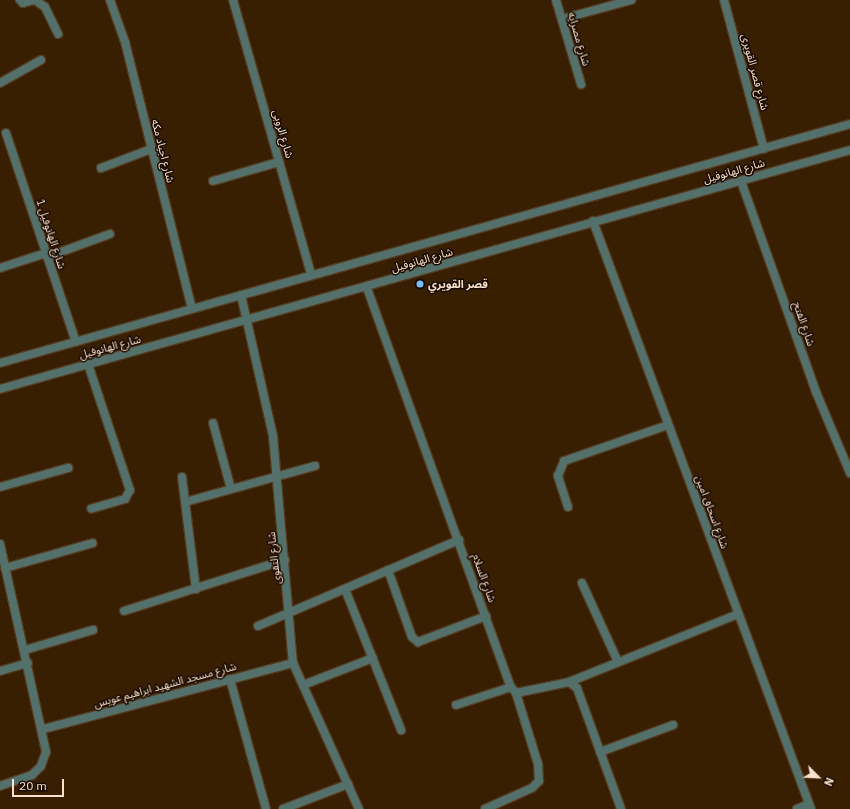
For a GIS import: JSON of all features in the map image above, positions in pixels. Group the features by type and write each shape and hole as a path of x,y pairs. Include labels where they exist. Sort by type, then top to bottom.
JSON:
{"street":[{"path":"20,0 23,3 35,0 45,7 58,34"},
{"name":"شارع اجياد مكه","path":"110,0 125,42 192,309"},
{"name":"شارع الروبى","path":"233,0 311,274"},
{"name":"شارع مصرايه","path":"556,0 581,84"},
{"path":"562,19 631,0"},
{"name":"شارع قصر القويرى","path":"724,0 764,149"},
{"path":"0,83 41,60"},
{"name":"شارع الهانوفيل","path":"0,363 311,274 850,124"},
{"name":"شارع الهانوفيل 1","path":"6,133 76,342"},
{"path":"101,168 151,149"},
{"name":"شارع الهانوفيل","path":"0,389 367,288 592,221 742,181 850,150"},
{"path":"212,181 279,162"},
{"name":"شارع الفتح","path":"742,181 816,392 850,473"},
{"name":"شارع اسحاق امين","path":"592,221 810,806"},
{"path":"0,268 47,255 110,234"},
{"name":"شارع السلام","path":"367,288 513,690 538,764 539,781 532,788 487,809"},
{"name":"شارع التقوى","path":"241,295 272,427 293,662 359,809"},
{"path":"88,364 130,490 125,499 91,510"},
{"path":"213,423 231,489"},
{"path":"568,507 558,476 564,461 668,425"},
{"path":"185,502 315,466"},
{"path":"0,487 68,468"},
{"path":"182,477 196,589"},
{"path":"258,626 459,540"},
{"path":"6,568 94,543"},
{"path":"0,544 43,729 46,752 41,766 32,775 0,786"},
{"path":"124,611 285,560"},
{"path":"388,570 412,637 418,642 486,616"},
{"path":"582,583 618,662"},
{"path":"345,589 402,730"},
{"path":"456,705 513,690 569,682 738,614"},
{"path":"25,650 94,630"},
{"path":"303,685 373,658"},
{"name":"شارع مسجد الشهيد ابراهيم عويس","path":"43,729 293,662"},
{"path":"0,671 28,663"},
{"path":"230,679 266,809"},
{"path":"569,682 577,688 620,809"},
{"path":"600,752 673,725"},
{"path":"283,809 348,784"},
{"path":"797,809 810,806"}],"place":[{"name":"قصر القويري","path":"420,284"}]}
